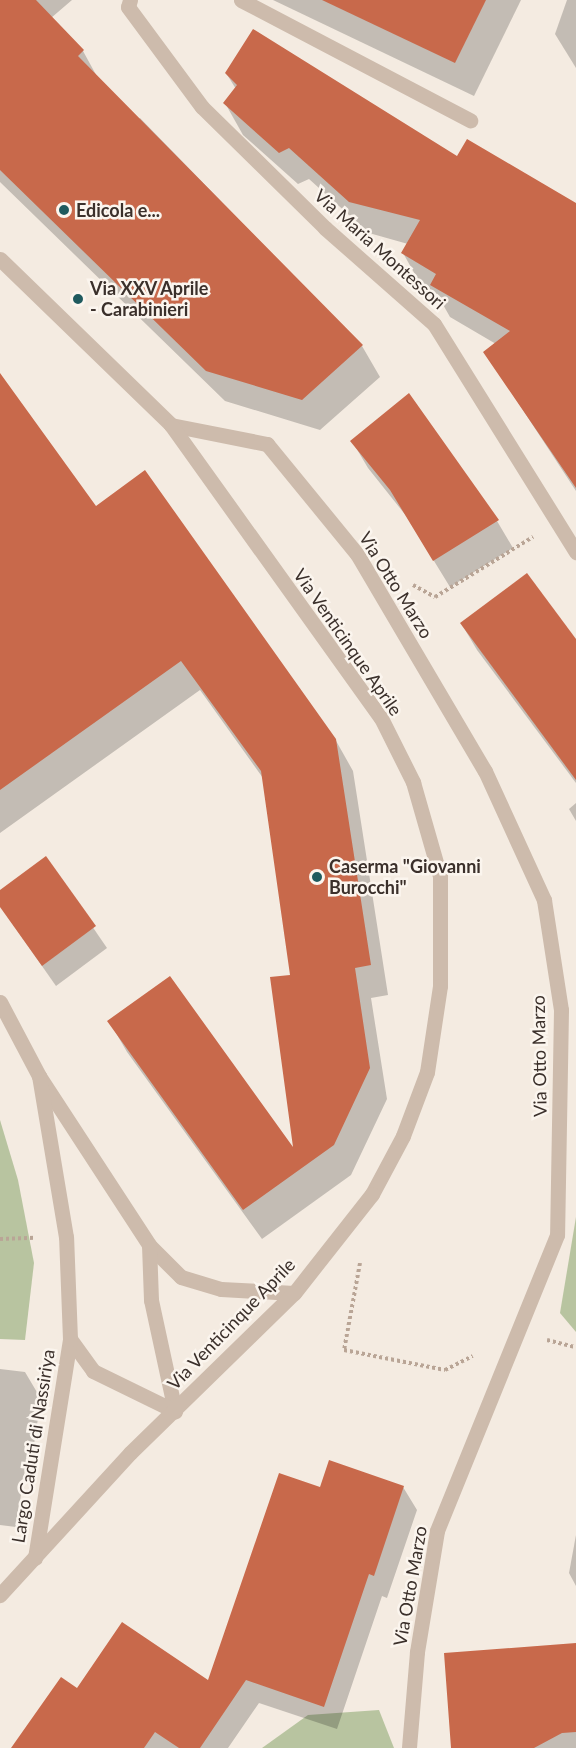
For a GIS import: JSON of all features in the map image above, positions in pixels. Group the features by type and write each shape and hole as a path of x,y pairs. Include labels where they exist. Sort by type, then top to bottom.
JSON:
{"street":[{"name":"Via Maria Montessori","path":"130,0 128,7 202,107 325,228 434,324 576,552"},
{"path":"241,0 470,120"},
{"name":"Via Venticinque Aprile","path":"0,259 171,425 381,718 413,782 440,876 440,986 427,1072 403,1136 372,1194 294,1293 130,1453 0,1595"},
{"name":"Via Otto Marzo","path":"171,425 267,444 357,554 484,771 544,900 561,1010 557,1235 519,1334 437,1531 417,1652 409,1748"},
{"path":"0,1002 39,1076 149,1245 181,1277 221,1289 294,1293"},
{"name":"Largo Caduti di Nassiriya","path":"35,1558 70,1339 66,1237 39,1076"},
{"path":"149,1245 151,1300 175,1411"},
{"name":"Largo Caduti di Nassiriya","path":"70,1339 93,1371 175,1411"}],"path":[{"path":"454,586 558,522"},
{"path":"360,1261 344,1350 445,1370 519,1334"}],"green space":[{"path":"0,1120 18,1180 34,1263 25,1340 0,1339"},
{"path":"576,1217 576,1332 560,1313"},
{"path":"379,1710 394,1748 262,1748 308,1715"}],"building":[{"path":"0,0 36,0 84,50 78,56 363,345 302,400 206,371 0,170"},
{"path":"322,0 486,0 455,63"},
{"path":"253,29 457,156 467,139 576,203 576,488 483,352 510,331 430,285 436,274 401,253 420,220 349,202 289,148 279,153 223,103 237,85 225,73"},
{"name":"Caserma \"Giovanni Burocchi\"","path":"0,373 96,506 145,470 336,739 371,965 355,968 370,1068 334,1145 243,1210 107,1021 170,976 293,1147 270,977 290,975 261,771 181,661 0,790"},
{"path":"409,393 499,520 433,561 390,490 350,441"},
{"path":"527,573 576,639 576,780 460,623"},
{"path":"46,856 96,926 42,966 0,907 0,890"},
{"path":"329,1460 404,1486 374,1576 369,1574 324,1707 246,1680 200,1748 179,1748 155,1732 144,1748 11,1748 61,1677 77,1688 122,1622 208,1680 279,1473 320,1487"},
{"path":"576,1643 576,1732 562,1733 534,1748 451,1748 444,1653"}],"place":[{"name":"Edicola e...","path":"64,210"},
{"name":"Via XXV Aprile - Carabinieri","path":"78,299"},
{"name":"Caserma \"Giovanni Burocchi\"","path":"317,877"}]}
